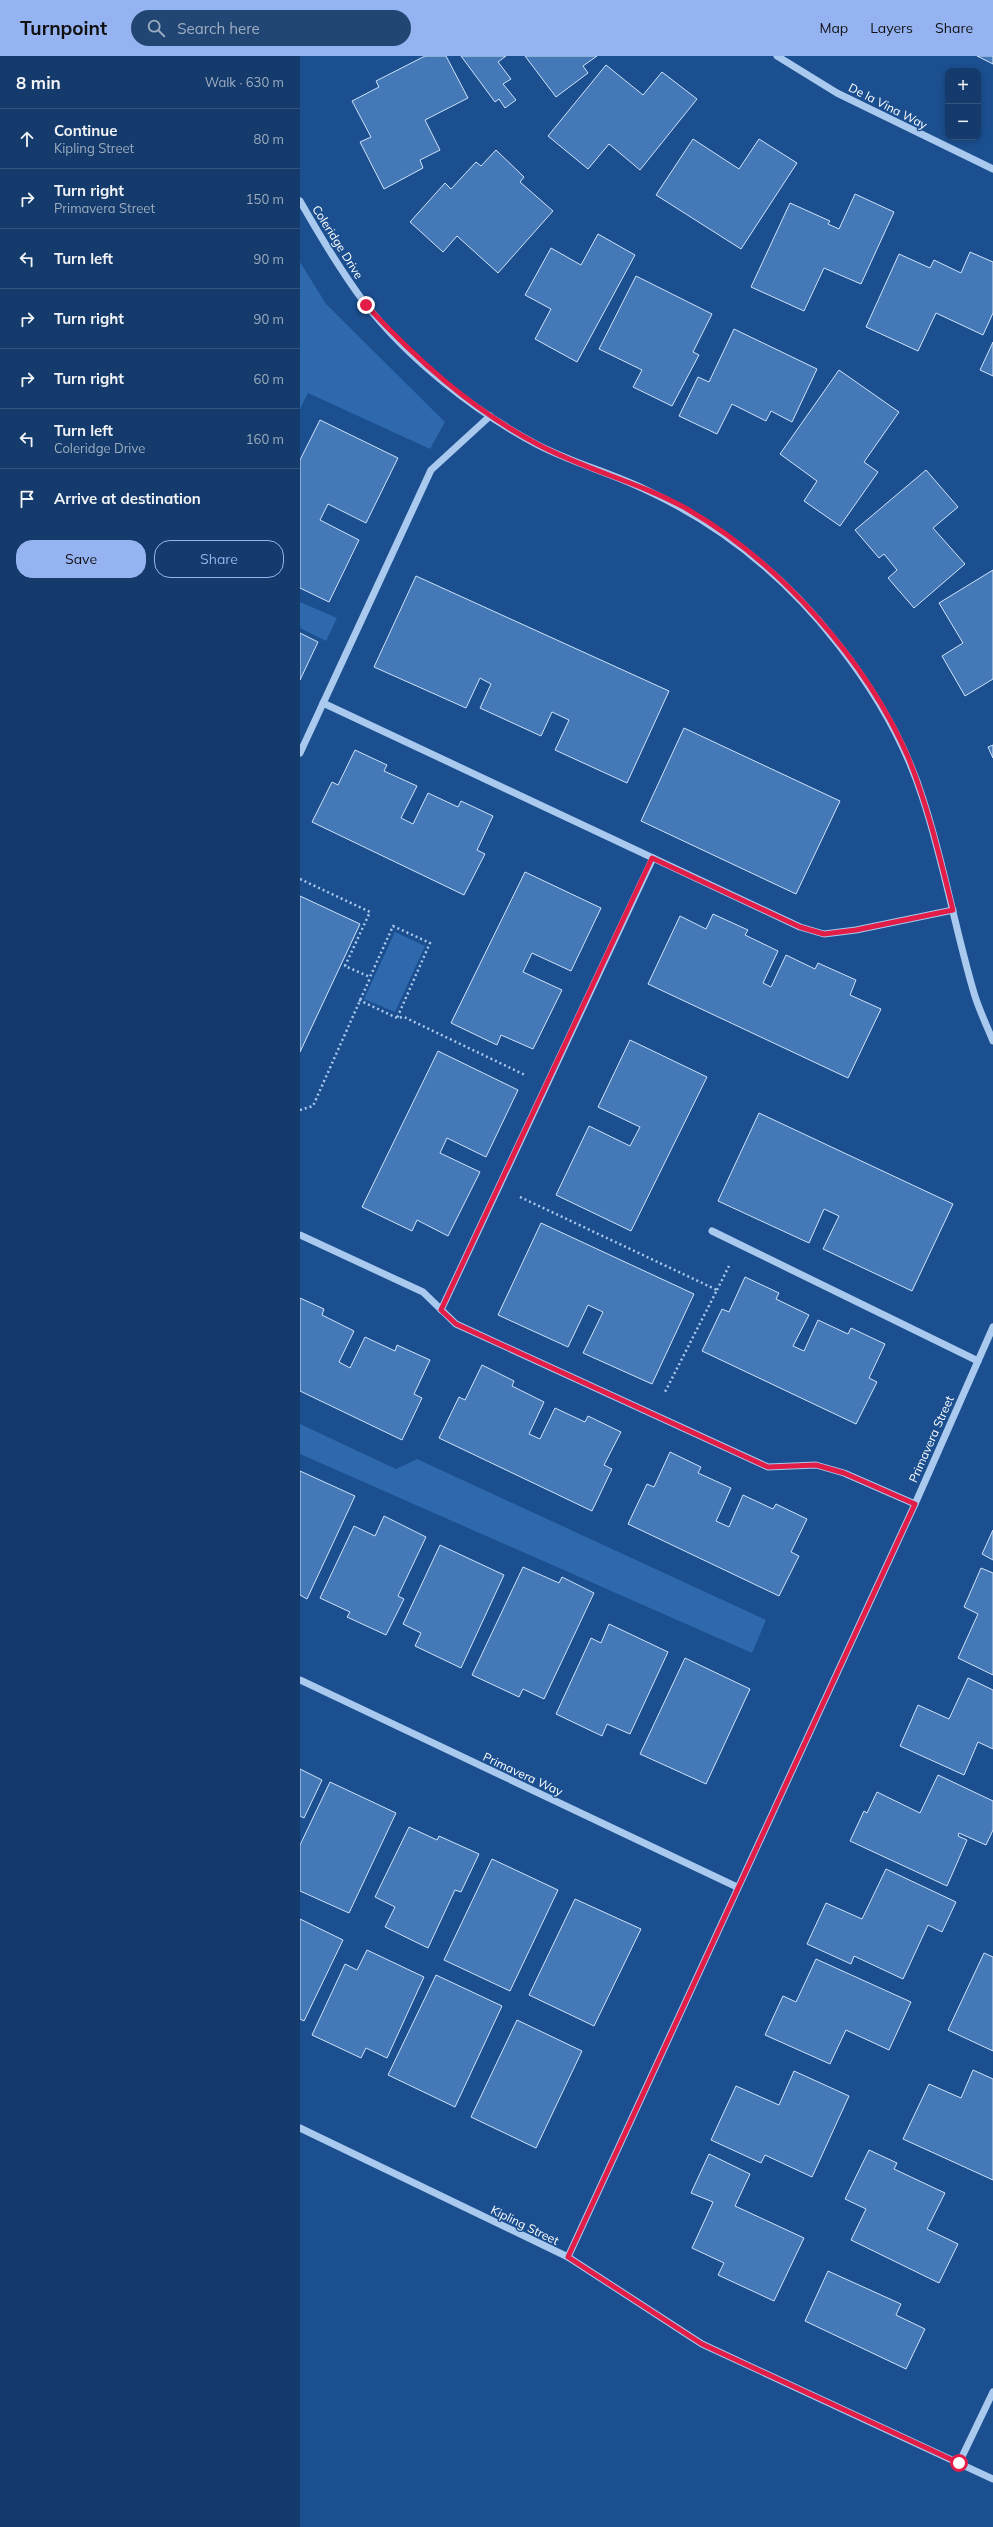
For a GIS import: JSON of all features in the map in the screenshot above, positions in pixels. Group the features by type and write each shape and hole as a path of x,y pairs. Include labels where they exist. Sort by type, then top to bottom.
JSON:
{"street":[{"name":"De la Vina Way","path":"777,56 837,93 993,169"},
{"name":"Coleridge Drive","path":"300,201 332,256 366,305 404,345 449,385 490,416 537,445 640,486 687,509 737,543 804,606 853,664 888,717 923,797 974,996 993,1041"},
{"path":"300,753 431,470 490,416"},
{"path":"323,703 800,927 824,934 856,930 953,910"},
{"path":"441,1310 652,858"},
{"path":"712,1231 978,1361"},
{"path":"300,1235 422,1292 456,1324 768,1467 816,1465 844,1473 915,1504"},
{"name":"Primavera Street","path":"568,2257 737,1887 915,1504 993,1327"},
{"name":"Primavera Way","path":"300,1680 737,1887"},
{"name":"Kipling Street","path":"300,2128 568,2257 702,2344 993,2479"},
{"path":"959,2463 993,2392"}],"path":[{"path":"300,878 370,912 346,966 370,977"},
{"path":"300,1110 313,1106 393,926 430,943 397,1018"},
{"path":"359,1000 397,1018 404,1017 546,1085"},
{"path":"518,1196 717,1290 654,1414"}],"shaded area":[{"path":"300,262 326,304 445,422 430,449 308,393 300,409"},
{"path":"300,602 337,618 326,641 300,628"},
{"path":"395,932 425,946 395,1012 364,999"},
{"path":"300,1424 396,1469 417,1459 766,1620 752,1653 300,1454"}],"building":[{"path":"425,56 446,56 468,98 425,120 440,150 420,160 423,168 384,189 360,142 371,137 352,101 379,87 376,81"},
{"path":"461,56 506,56 498,62 511,79 503,84 516,100 505,108 499,99 495,102"},
{"path":"525,56 597,56 583,66 588,73 556,97"},
{"path":"977,56 993,56 993,64"},
{"path":"606,65 643,95 662,72 697,99 640,170 609,144 588,169 548,136"},
{"path":"693,139 739,169 759,139 797,163 741,249 656,195"},
{"path":"496,150 524,177 520,182 553,211 498,273 457,236 443,252 410,222 445,183 451,189 476,162 481,166"},
{"path":"855,194 894,212 861,284 824,268 804,311 751,287 790,203 830,221 828,224 839,229"},
{"path":"598,234 635,255 577,362 535,339 551,309 525,295 551,248 581,265"},
{"path":"970,252 993,262 993,313 983,335 936,313 918,351 866,327 899,254 930,268 934,260 961,273"},
{"path":"636,276 712,314 693,352 699,355 672,406 633,387 642,370 599,349"},
{"path":"734,329 817,369 792,422 771,411 766,421 732,404 717,434 679,416 698,377 709,382"},
{"path":"993,342 993,376 980,370"},
{"path":"839,370 899,412 864,462 878,472 840,526 804,501 817,481 780,454"},
{"path":"320,420 398,458 366,523 328,504 320,520 359,540 329,602 300,588 300,460"},
{"path":"926,470 958,507 933,528 965,564 914,608 888,578 897,570 884,554 879,558 855,530"},
{"path":"993,570 993,679 965,696 942,656 963,643 939,603"},
{"path":"416,576 669,691 627,783 555,750 569,720 552,712 541,736 480,708 491,684 480,678 466,708 374,667"},
{"path":"300,633 318,642 300,680"},
{"path":"684,728 840,801 796,894 641,821"},
{"path":"993,745 993,758 988,747"},
{"path":"355,750 387,765 384,771 417,786 401,818 413,824 428,793 458,807 461,801 493,816 477,850 485,854 464,895 312,822 332,782 338,785"},
{"path":"525,872 601,908 571,971 532,953 523,972 562,990 533,1049 501,1035 497,1045 451,1023"},
{"path":"300,896 360,924 300,1052"},
{"path":"713,914 748,930 745,935 778,951 763,983 771,987 786,955 815,969 818,963 856,980 850,995 881,1009 848,1078 648,984 680,916 706,929"},
{"path":"630,1040 707,1077 631,1231 556,1195 589,1126 630,1146 640,1127 598,1107"},
{"path":"438,1051 518,1090 486,1157 447,1138 440,1153 480,1172 448,1236 417,1220 412,1231 362,1207"},
{"path":"759,1113 953,1204 912,1291 823,1249 839,1216 824,1209 809,1243 718,1201"},
{"path":"541,1223 694,1294 652,1384 583,1353 603,1312 588,1305 568,1347 498,1315"},
{"path":"745,1277 779,1293 776,1299 809,1315 793,1346 804,1351 818,1320 848,1334 851,1328 885,1344 869,1378 877,1382 856,1424 702,1351 722,1309 729,1312"},
{"path":"300,1298 324,1309 322,1315 354,1331 339,1362 350,1368 365,1337 395,1351 397,1345 430,1360 414,1394 422,1398 402,1440 300,1391"},
{"path":"482,1365 514,1381 512,1386 544,1402 529,1434 540,1439 555,1408 585,1422 588,1416 621,1432 604,1465 612,1469 592,1511 439,1438 459,1397 465,1400"},
{"path":"670,1452 701,1467 698,1473 731,1488 716,1521 729,1527 743,1495 773,1509 776,1504 807,1519 791,1552 799,1556 779,1596 628,1524 647,1484 654,1487"},
{"path":"300,1471 355,1496 307,1599 300,1595"},
{"path":"384,1516 426,1537 398,1596 404,1599 386,1635 347,1617 350,1612 320,1598 354,1526 375,1536"},
{"path":"993,1530 993,1560 982,1554"},
{"path":"440,1545 504,1575 461,1668 415,1646 421,1633 403,1624"},
{"path":"523,1567 559,1583 562,1577 594,1593 544,1699 523,1689 519,1697 472,1675"},
{"path":"981,1568 993,1573 993,1675 958,1658 978,1614 964,1607"},
{"path":"609,1624 668,1652 630,1734 607,1724 602,1736 556,1714 591,1638 601,1643"},
{"path":"685,1658 750,1689 706,1784 640,1754"},
{"path":"968,1678 993,1690 993,1749 978,1742 964,1775 900,1746 918,1705 949,1719"},
{"path":"300,1769 322,1780 304,1818 300,1816"},
{"path":"938,1775 993,1801 993,1830 986,1845 959,1833 958,1836 967,1840 947,1886 850,1841 864,1811 867,1813 877,1792 920,1813"},
{"path":"330,1782 396,1813 349,1913 300,1891 300,1845"},
{"path":"409,1827 437,1840 439,1836 479,1854 461,1892 455,1890 428,1948 385,1927 395,1907 375,1897"},
{"path":"492,1859 558,1890 510,1991 444,1960"},
{"path":"886,1869 956,1902 942,1932 928,1925 903,1979 854,1956 851,1964 807,1944 826,1903 862,1919"},
{"path":"575,1899 641,1929 594,2026 529,1995"},
{"path":"300,1919 343,1940 304,2021 300,2019"},
{"path":"367,1950 424,1977 387,2058 366,2048 361,2058 312,2035 345,1964 357,1970"},
{"path":"984,1953 993,1957 993,2051 948,2030"},
{"path":"816,1959 911,2002 889,2050 846,2030 830,2064 765,2035 783,1996 796,2002"},
{"path":"436,1975 502,2006 455,2107 388,2075"},
{"path":"517,2020 582,2051 536,2148 471,2117"},
{"path":"973,2070 993,2079 993,2180 903,2139 929,2084 961,2098"},
{"path":"794,2071 849,2096 812,2177 765,2155 761,2163 711,2140 736,2086 779,2105"},
{"path":"869,2150 897,2163 894,2169 945,2193 927,2229 958,2244 939,2283 851,2240 866,2209 845,2199"},
{"path":"709,2154 750,2174 735,2206 804,2238 774,2301 718,2275 724,2263 692,2248 713,2202 691,2193"},
{"path":"828,2271 901,2304 896,2315 925,2329 906,2369 805,2321"}],"route":[{"path":"366,305 404,345 449,385 490,416 537,445 640,486 687,509 737,543 773,574 836,642 866,681 888,717 907,757 923,797 937,847 953,910 856,930 824,934 800,927 652,858 441,1310 456,1324 768,1467 816,1465 844,1473 915,1504 737,1887 568,2257 702,2344 959,2463"}]}
